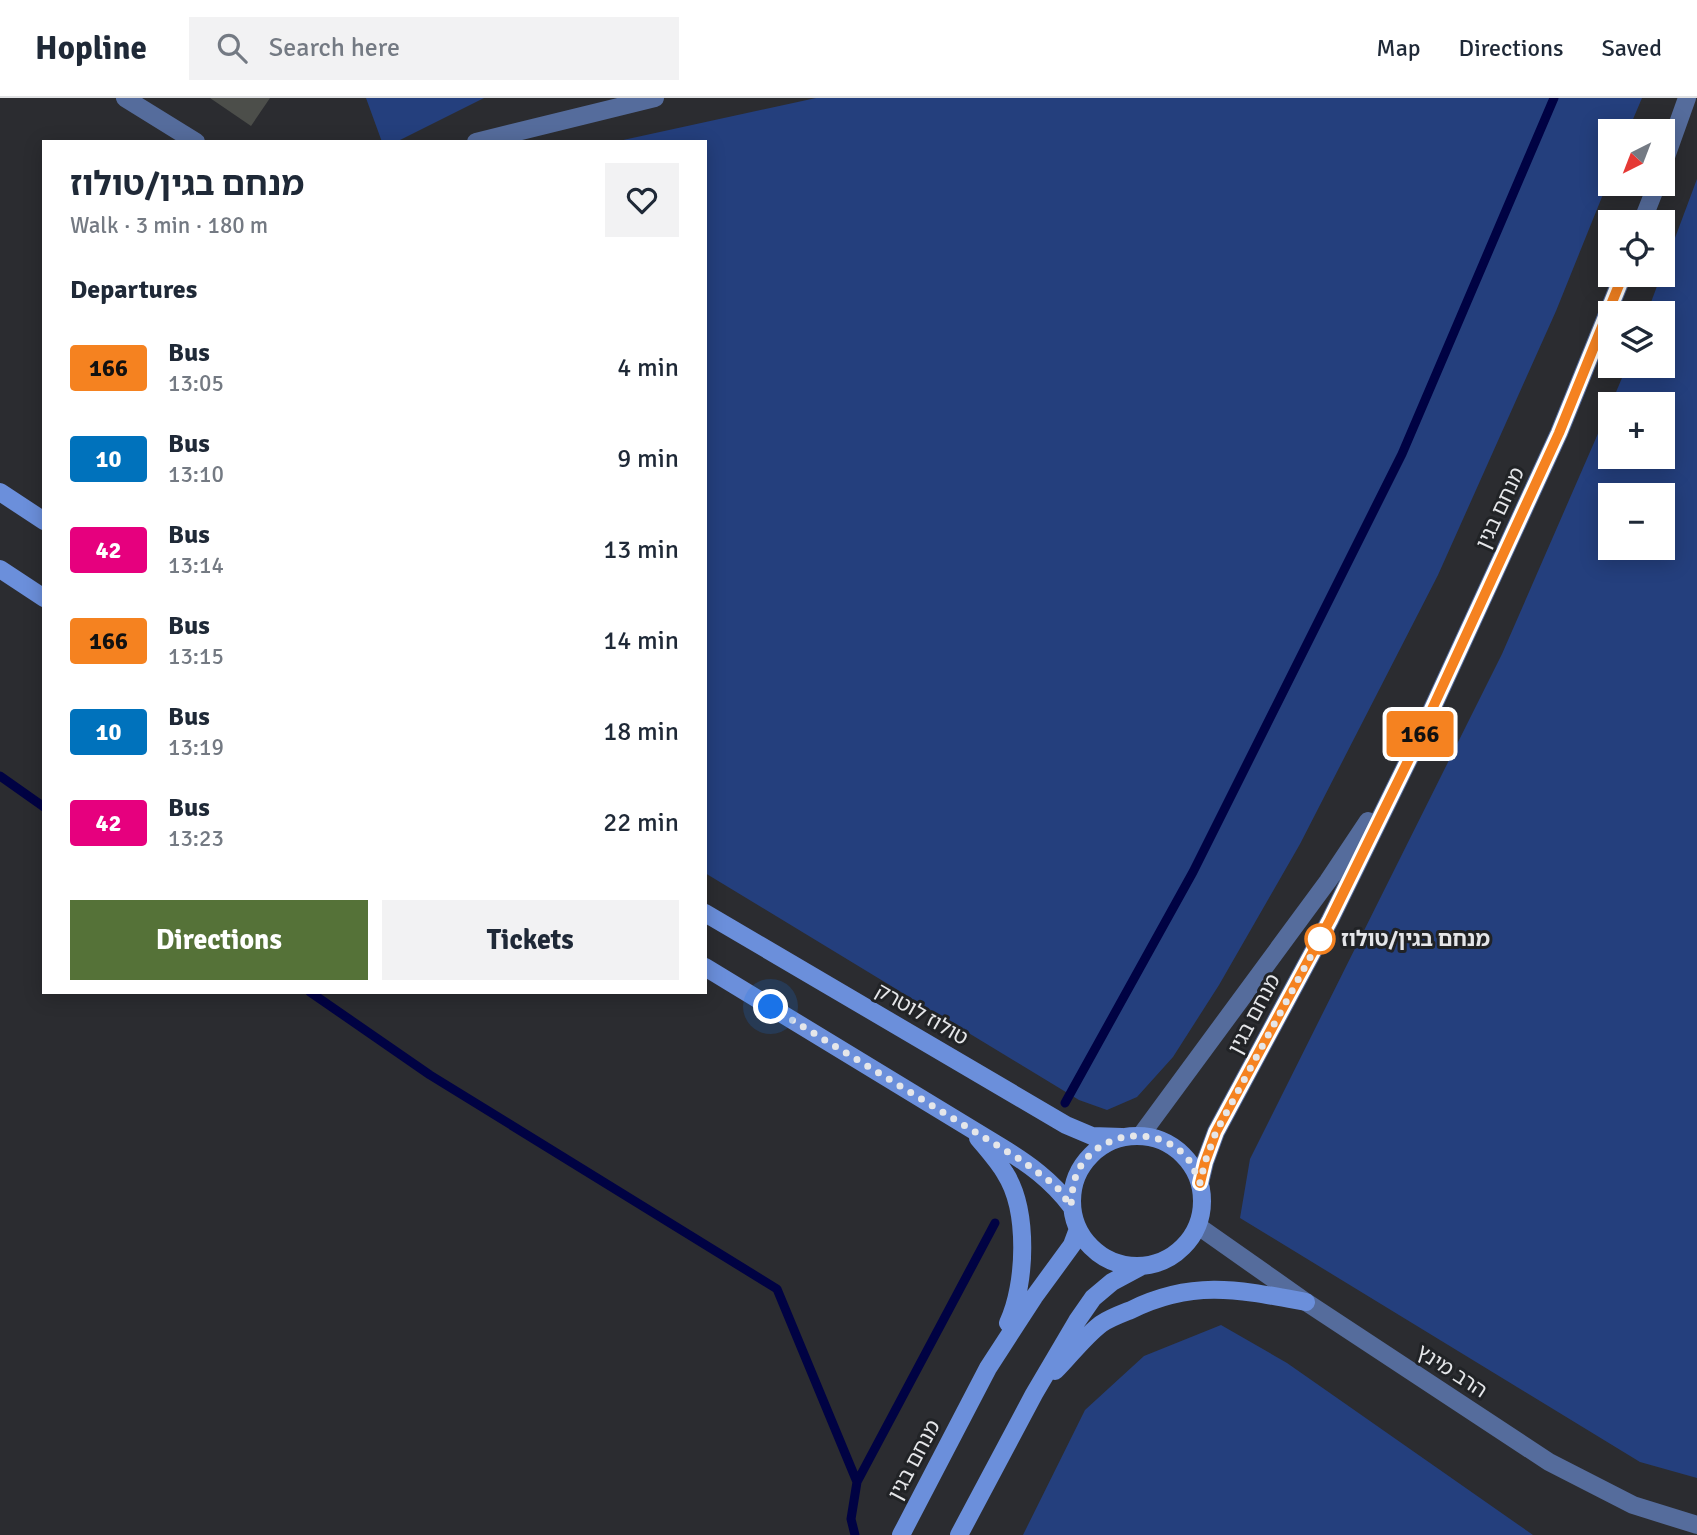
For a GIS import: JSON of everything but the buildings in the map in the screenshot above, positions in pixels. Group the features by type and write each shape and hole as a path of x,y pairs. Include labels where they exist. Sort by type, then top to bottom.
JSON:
{"main road":[{"path":"0,492 42,520"},
{"path":"0,569 42,597"},
{"name":"טולוז לוטרק","path":"707,914 1066,1125 1092,1136 1122,1137"},
{"path":"707,968 1041,1173 1056,1186 1071,1206"},
{"path":"969,1127 1007,1174 1018,1206 1021,1240 1021,1270 1016,1308 988,1368"},
{"path":"1142,1135 1160,1139 1177,1149 1191,1163 1200,1183 1203,1205 1198,1226 1188,1242 1175,1255 1158,1263 1124,1265 1110,1261 1086,1242 1078,1229 1071,1206 1072,1187 1079,1169 1090,1154 1104,1143 1122,1137 1142,1135"},
{"name":"מנחם בגין","path":"901,1535 988,1368 1072,1245 1078,1229"},
{"path":"959,1535 1034,1394 1093,1298 1112,1282 1140,1266"},
{"path":"1034,1394 1102,1324 1176,1293 1208,1288 1235,1289 1306,1302"}],"street":[{"path":"125,98 192,140"},
{"path":"484,140 655,98"},
{"path":"1675,132 1687,98"},
{"name":"מנחם בגין","path":"1200,1183 1216,1132 1330,920 1410,757 1559,433 1618,287"},
{"name":"מנחם בגין","path":"1142,1135 1328,881 1410,757"},
{"name":"הרב מינץ","path":"1198,1226 1306,1302 1549,1462 1633,1505 1697,1525"}],"shaded area":[{"path":"366,98 484,98 400,140 381,140"},
{"path":"816,98 1642,98 1633,119 1598,119 1598,196 1602,196 1556,311 1438,575 1300,844 1219,985 1173,1057 1137,1097 1107,1110 1079,1100 707,874 707,140 623,140"},
{"path":"1697,179 1697,1478 1640,1462 1240,1218 1250,1159 1502,654 1598,434 1598,469 1675,469 1675,392 1616,392 1622,378 1675,378 1675,301 1651,301 1657,287 1675,287 1675,238"},
{"path":"1221,1325 1287,1363 1533,1535 1023,1535 1085,1410 1144,1356"}],"waterway":[{"path":"1065,1103 1193,872 1402,454 1554,98"},
{"path":"0,776 42,806"},
{"path":"313,994 430,1075 777,1289 857,1482 851,1519 855,1535"},
{"path":"857,1482 995,1223"}],"bus line":[{"name":"166","path":"1200,1183 1216,1132 1330,920 1410,757 1559,433 1619,287"}],"place":[{"name":"מנחם בגין/טולוז","path":"1320,939"}],"route":[{"path":"771,1007 1041,1173 1056,1186 1071,1206 1072,1187 1079,1169 1090,1154 1104,1143 1122,1137 1142,1135 1160,1139 1177,1149 1191,1163 1200,1183 1216,1132 1320,939"}]}
